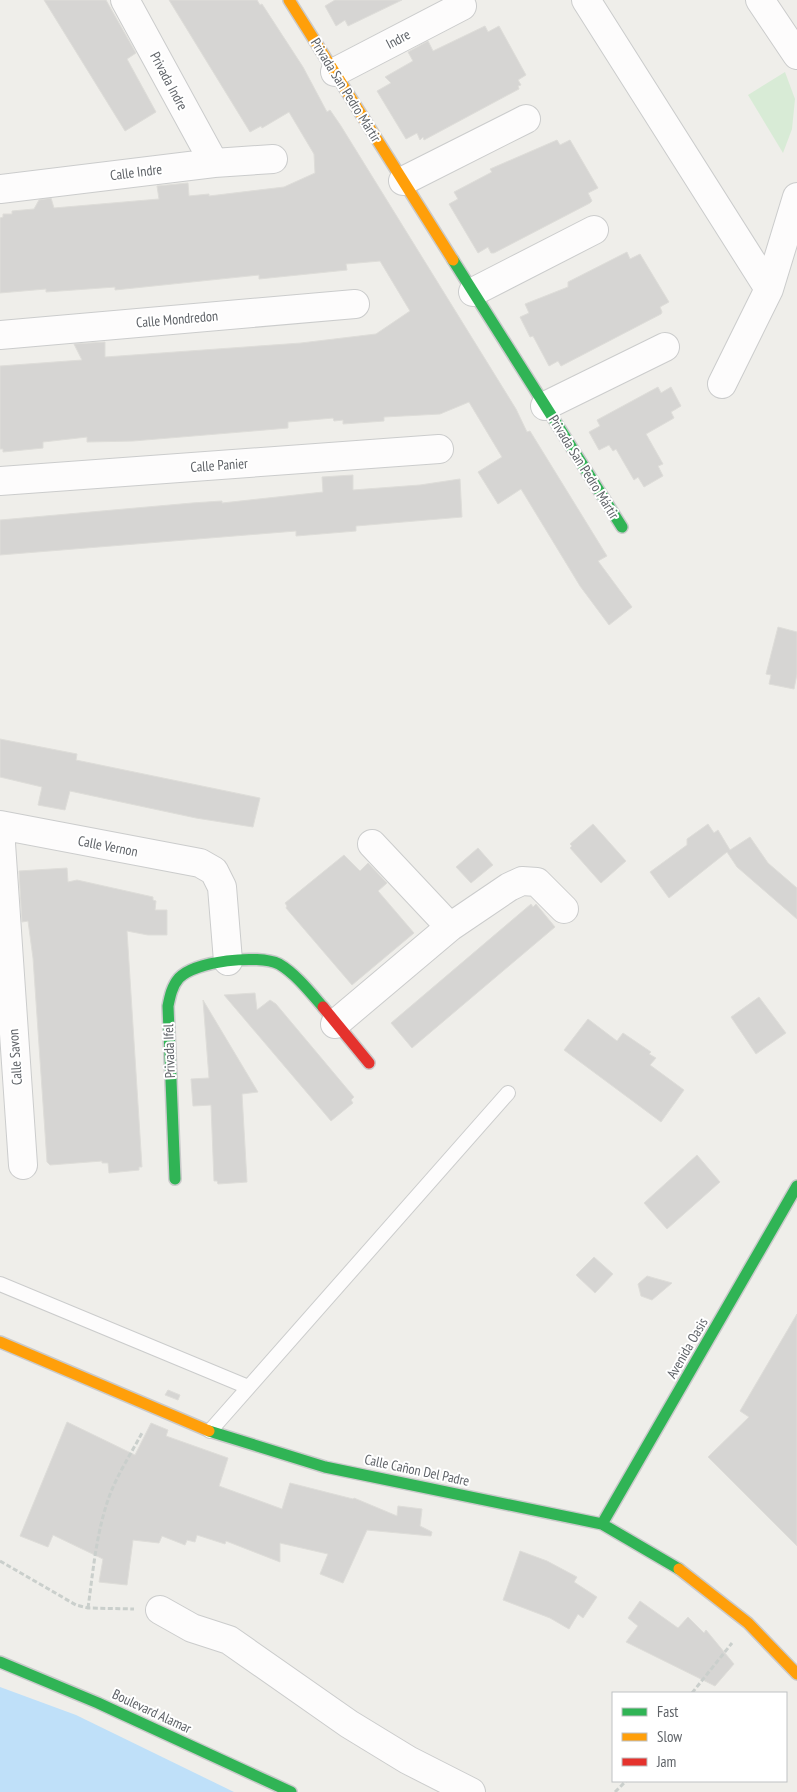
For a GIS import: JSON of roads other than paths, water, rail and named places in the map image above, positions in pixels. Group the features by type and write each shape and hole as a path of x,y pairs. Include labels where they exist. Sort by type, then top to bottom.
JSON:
{"main road":[{"name":"Privada San Pedro Mártir","path":"289,0 622,527"},
{"name":"Privada Ifel","path":"175,1179 168,1006 170,991 175,981 198,967 228,961 262,960 278,964 296,978 369,1063"},
{"name":"Avenida Oasis","path":"602,1524 797,1186"},
{"name":"Calle Cañon Del Padre","path":"0,1342 210,1431 325,1467 602,1524 634,1540 675,1566 748,1624 797,1674"},
{"name":"Boulevard Alamar","path":"0,1662 98,1703 291,1792"}],"street":[{"name":"Privada Indre","path":"125,0 214,163"},
{"path":"586,0 769,288"},
{"path":"760,0 797,55"},
{"name":"Indre","path":"334,72 462,6"},
{"path":"403,181 526,119"},
{"name":"Calle Indre","path":"0,189 214,163 273,158"},
{"path":"722,384 769,288 797,197"},
{"path":"473,292 594,230"},
{"name":"Calle Mondredon","path":"0,335 355,304"},
{"name":"Privada San Pedro Mártir","path":"545,406 665,347"},
{"name":"Calle Panier","path":"0,481 439,449"},
{"name":"Calle Vernon","path":"0,825 200,863 214,871 222,887 228,961"},
{"name":"Calle Savon","path":"0,829 23,1165"},
{"path":"372,844 450,928"},
{"path":"336,1024 450,928 509,887 522,881 537,882 564,909"},
{"path":"160,1610 192,1628 229,1640 349,1724 408,1760 434,1784 471,1792"}],"lane":[{"path":"210,1431 508,1094"},
{"path":"0,1284 248,1387"}],"water":[{"path":"0,1687 76,1715 234,1792 0,1792"}]}
